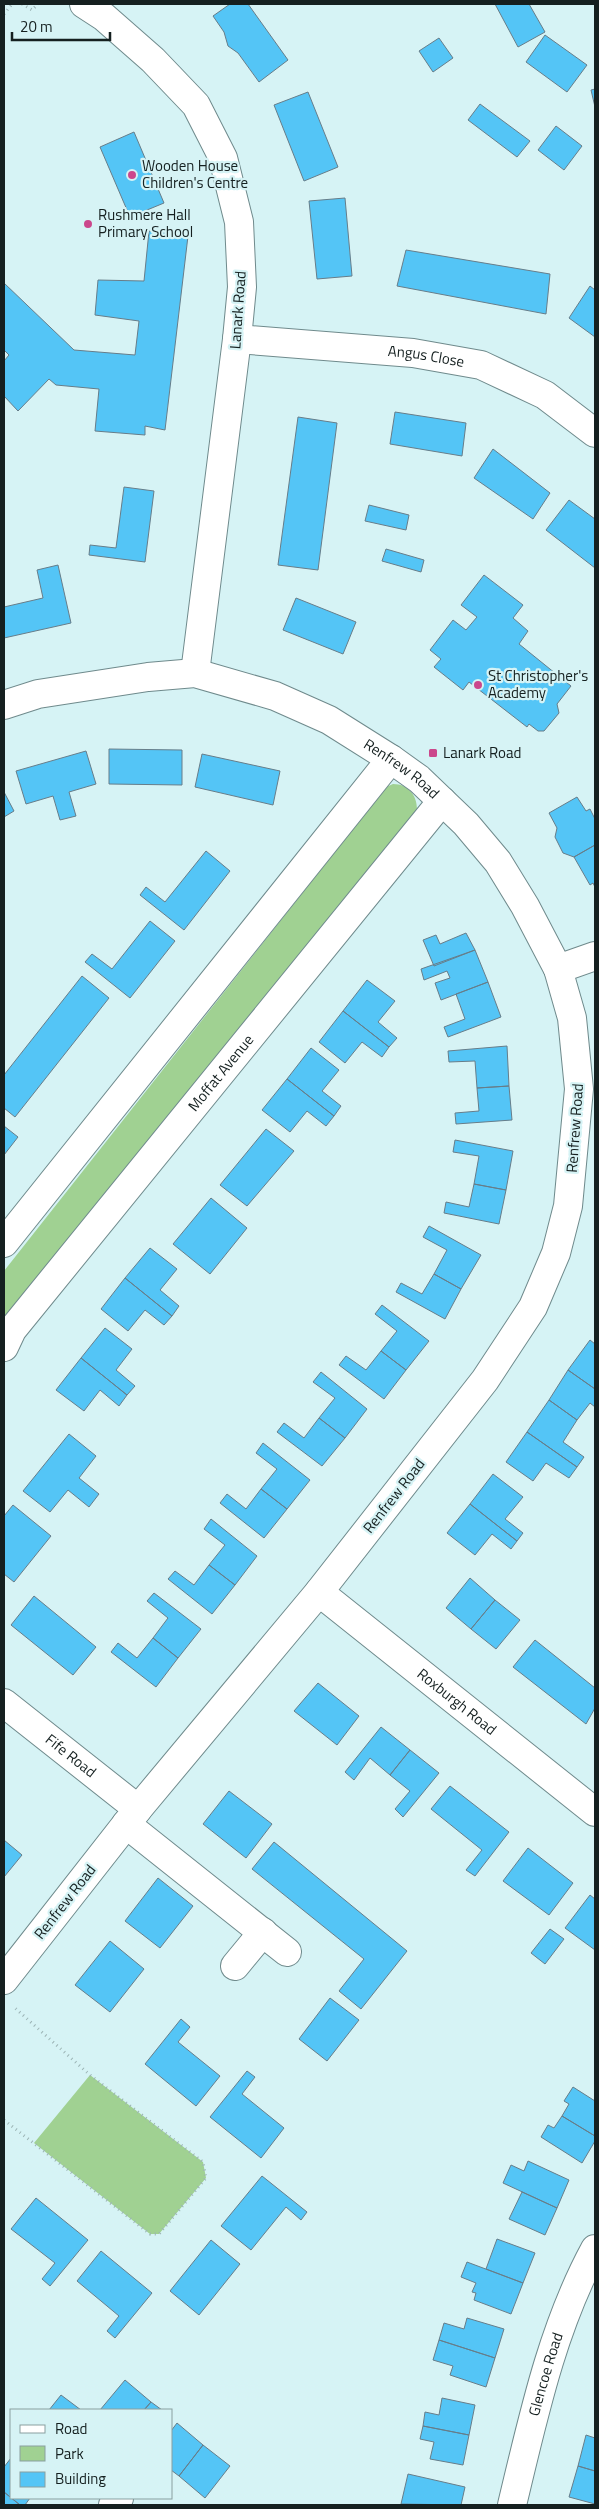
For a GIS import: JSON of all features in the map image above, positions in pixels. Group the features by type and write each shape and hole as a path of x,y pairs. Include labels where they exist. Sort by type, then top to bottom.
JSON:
{"street":[{"name":"Lanark Road","path":"84,4 104,17 154,60 196,105 222,158 239,222 242,287 237,339 195,673"},
{"name":"Angus Close","path":"237,339 413,353 481,365 545,395 595,433"},
{"name":"Renfrew Road","path":"4,705 38,694 148,677 195,673 275,696 329,720 390,759 419,779 466,824 498,862 525,906 558,969 572,1018 580,1089 568,1206 556,1253 533,1307 485,1380 319,1592 132,1817 4,1980"},
{"path":"4,1243 390,759"},
{"name":"Moffat Avenue","path":"4,1347 12,1330 442,801"},
{"path":"558,969 595,956"},
{"name":"Roxburgh Road","path":"319,1592 595,1812"},
{"name":"Fife Road","path":"4,1703 132,1817"},
{"path":"132,1817 287,1952"},
{"path":"234,1966 263,1932"},
{"name":"Glencoe Road","path":"512,2505 539,2389 577,2282 595,2249"}],"path":[{"path":"4,14 12,4"},
{"path":"22,4 32,10 38,4"},
{"path":"4,2120 150,2234 160,2234 206,2178 203,2162 90,2075 12,2005"}],"green space":[{"path":"398,784 411,791 417,804 417,809 4,1322 4,1271 386,787"},
{"path":"90,2075 203,2162 206,2178 159,2234 150,2234 34,2143"}],"building":[{"path":"230,4 248,4 288,60 259,82 238,53 228,46 224,32 213,16"},
{"path":"495,4 529,4 545,32 518,47"},
{"path":"545,35 587,65 567,92 526,62"},
{"path":"439,38 453,58 433,72 419,51"},
{"path":"595,89 595,107 591,90"},
{"path":"308,92 338,167 304,181 274,105"},
{"path":"480,104 530,141 517,157 468,120"},
{"path":"556,126 582,146 564,170 538,150"},
{"name":"Wooden House Children's Centre","path":"134,132 164,203 130,217 100,147"},
{"path":"345,198 352,276 317,279 309,201"},
{"path":"149,231 188,236 165,430 145,426 145,435 95,431 99,389 56,385 49,379 18,411 4,396 4,361 9,355 4,350 4,283 74,350 135,355 139,321 95,315 98,280 144,281"},
{"path":"406,250 550,274 546,314 397,286"},
{"path":"590,286 595,290 595,337 569,318"},
{"path":"395,412 466,423 462,456 390,444"},
{"path":"298,417 337,423 318,570 278,565"},
{"path":"493,449 550,493 533,519 474,478"},
{"path":"124,487 154,491 145,562 89,555 90,545 116,548"},
{"path":"569,500 595,519 595,568 546,530"},
{"path":"369,505 409,515 406,530 365,521"},
{"path":"386,549 424,560 421,572 382,561"},
{"path":"58,565 71,623 4,638 4,607 43,598 37,570"},
{"path":"484,575 523,605 513,618 528,631 519,644 571,686 557,704 559,713 544,731 538,731 529,724 527,727 469,682 463,690 434,667 441,659 430,650 453,620 466,630 477,617 461,605"},
{"path":"296,598 356,622 343,654 283,630"},
{"path":"109,749 182,750 182,785 109,784"},
{"path":"86,751 96,784 69,792 76,816 60,820 53,796 26,804 16,771"},
{"path":"202,754 280,771 273,805 195,787"},
{"path":"4,792 14,811 4,817"},
{"path":"577,797 586,811 590,809 595,819 595,845 574,857 563,853 555,837 557,828 549,813"},
{"path":"595,845 595,887 593,883 590,885 574,857"},
{"path":"206,851 230,871 184,930 140,895 146,887 165,902"},
{"path":"150,921 175,941 130,998 85,962 92,954 112,969"},
{"path":"466,933 475,950 434,966 423,940 436,935 440,944"},
{"path":"475,950 488,982 441,1000 435,983 450,978 447,971 424,980 421,969"},
{"path":"82,976 109,998 15,1117 4,1108 4,1075"},
{"path":"367,980 395,1001 378,1022 397,1038 389,1047 343,1011"},
{"path":"488,982 501,1017 448,1037 444,1027 465,1019 456,994"},
{"path":"343,1011 389,1047 382,1057 362,1042 345,1063 319,1042"},
{"path":"507,1046 509,1086 477,1088 475,1061 449,1062 448,1051"},
{"path":"311,1048 339,1070 322,1091 341,1106 334,1116 287,1079"},
{"path":"287,1079 334,1116 326,1126 307,1111 290,1132 262,1110"},
{"path":"509,1086 512,1120 456,1124 455,1113 479,1111 477,1088"},
{"path":"4,1126 18,1137 4,1155"},
{"path":"266,1129 294,1151 247,1206 220,1185"},
{"path":"455,1140 513,1151 506,1190 474,1184 479,1156 453,1152"},
{"path":"474,1184 506,1190 499,1224 444,1213 446,1202 469,1207"},
{"path":"211,1198 247,1228 210,1274 173,1244"},
{"path":"429,1226 481,1255 461,1289 434,1274 447,1250 423,1237"},
{"path":"150,1248 177,1269 160,1290 179,1306 172,1316 125,1278"},
{"path":"434,1274 461,1289 445,1319 396,1292 401,1283 422,1294"},
{"path":"125,1278 172,1316 164,1325 145,1310 128,1331 101,1309"},
{"path":"382,1305 429,1341 406,1370 381,1351 397,1331 375,1314"},
{"path":"105,1328 132,1349 116,1370 135,1386 127,1395 81,1358"},
{"path":"590,1340 595,1344 595,1389 568,1370"},
{"path":"381,1351 406,1370 384,1399 339,1365 346,1356 366,1370"},
{"path":"81,1358 127,1395 119,1406 100,1390 84,1411 56,1390"},
{"path":"568,1370 595,1389 595,1407 590,1403 577,1420 549,1400"},
{"path":"321,1372 367,1409 345,1438 319,1418 335,1398 313,1382"},
{"path":"549,1400 577,1420 563,1442 584,1457 577,1467 527,1432"},
{"path":"319,1418 345,1438 322,1466 277,1432 284,1423 304,1438"},
{"path":"527,1432 577,1467 569,1478 546,1463 533,1481 506,1462"},
{"path":"69,1434 96,1456 79,1478 99,1494 89,1507 68,1490 50,1512 23,1491"},
{"path":"263,1443 310,1480 287,1509 261,1489 277,1469 256,1453"},
{"path":"493,1474 523,1497 505,1519 523,1533 517,1541 470,1504"},
{"path":"261,1489 287,1509 264,1538 220,1503 227,1494 246,1509"},
{"path":"470,1504 517,1541 511,1549 492,1534 475,1555 447,1533"},
{"path":"13,1505 51,1536 14,1582 4,1574 4,1516"},
{"path":"211,1519 257,1556 235,1585 209,1565 225,1545 204,1529"},
{"path":"209,1565 235,1585 212,1614 168,1579 175,1571 194,1585"},
{"path":"470,1578 495,1600 471,1629 446,1608"},
{"path":"154,1593 201,1629 178,1658 153,1638 168,1618 147,1601"},
{"path":"34,1596 96,1647 73,1675 11,1625"},
{"path":"495,1600 520,1620 496,1649 471,1629"},
{"path":"153,1638 178,1658 156,1687 111,1652 118,1643 137,1658"},
{"path":"535,1640 595,1688 595,1708 586,1724 513,1667"},
{"path":"318,1683 359,1716 337,1745 294,1711"},
{"path":"381,1727 410,1750 390,1775 370,1758 354,1780 345,1772"},
{"path":"410,1750 439,1773 403,1817 395,1809 410,1791 390,1775"},
{"path":"450,1786 509,1832 475,1876 466,1870 482,1850 431,1809"},
{"path":"229,1791 272,1824 246,1858 203,1824"},
{"path":"4,1840 22,1855 4,1877"},
{"path":"274,1842 407,1951 361,2009 339,1991 364,1959 252,1869"},
{"path":"528,1848 573,1883 549,1915 503,1881"},
{"path":"158,1878 193,1906 160,1948 125,1921"},
{"path":"590,1895 595,1899 595,1950 565,1928"},
{"path":"550,1929 564,1939 545,1964 531,1953"},
{"path":"110,1941 144,1969 110,2012 75,1985"},
{"path":"330,1998 359,2020 327,2061 299,2039"},
{"path":"181,2019 190,2027 178,2042 220,2076 196,2106 145,2064"},
{"path":"247,2071 255,2077 242,2094 284,2128 261,2158 210,2117"},
{"path":"573,2087 595,2101 595,2136 562,2116 569,2104 564,2101"},
{"path":"562,2116 595,2136 595,2141 582,2163 541,2137 548,2125 554,2128"},
{"path":"528,2161 569,2180 557,2208 503,2183 511,2165 524,2171"},
{"path":"262,2176 307,2212 301,2220 286,2207 251,2250 221,2226"},
{"path":"522,2192 557,2208 545,2235 509,2219"},
{"path":"36,2198 88,2240 50,2286 42,2279 55,2263 11,2229"},
{"path":"497,2239 535,2253 523,2283 486,2269"},
{"path":"211,2240 240,2264 199,2315 170,2291"},
{"path":"101,2251 152,2293 115,2338 107,2331 119,2316 77,2281"},
{"path":"467,2262 523,2283 511,2314 474,2300 476,2293 472,2292 476,2283 461,2277"},
{"path":"467,2318 504,2329 495,2358 439,2340 444,2323 464,2329"},
{"path":"439,2340 495,2358 486,2387 450,2375 453,2366 433,2360"},
{"path":"125,2380 151,2402 145,2409 101,2409"},
{"path":"61,2395 80,2409 50,2409"},
{"path":"442,2398 475,2405 469,2435 423,2426 425,2412 439,2415"},
{"path":"151,2402 161,2409 145,2409"},
{"path":"177,2423 203,2445 179,2476 172,2471 172,2430"},
{"path":"423,2426 469,2435 463,2465 430,2459 434,2442 420,2439"},
{"path":"586,2435 595,2438 595,2471 578,2466"},
{"path":"203,2445 230,2466 205,2498 179,2476"},
{"path":"10,2459 10,2497 4,2492 4,2467"},
{"path":"578,2466 595,2471 595,2504 569,2497"},
{"path":"408,2474 465,2487 461,2505 401,2504"},
{"path":"4,2492 10,2499 20,2505 4,2505"},
{"path":"12,2499 29,2499 25,2505 20,2505"}],"place":[{"name":"Wooden House Children's Centre","path":"132,175"},
{"name":"Rushmere Hall Primary School","path":"88,224"},
{"name":"St Christopher's Academy","path":"478,685"},
{"name":"Lanark Road","path":"433,753"}]}
